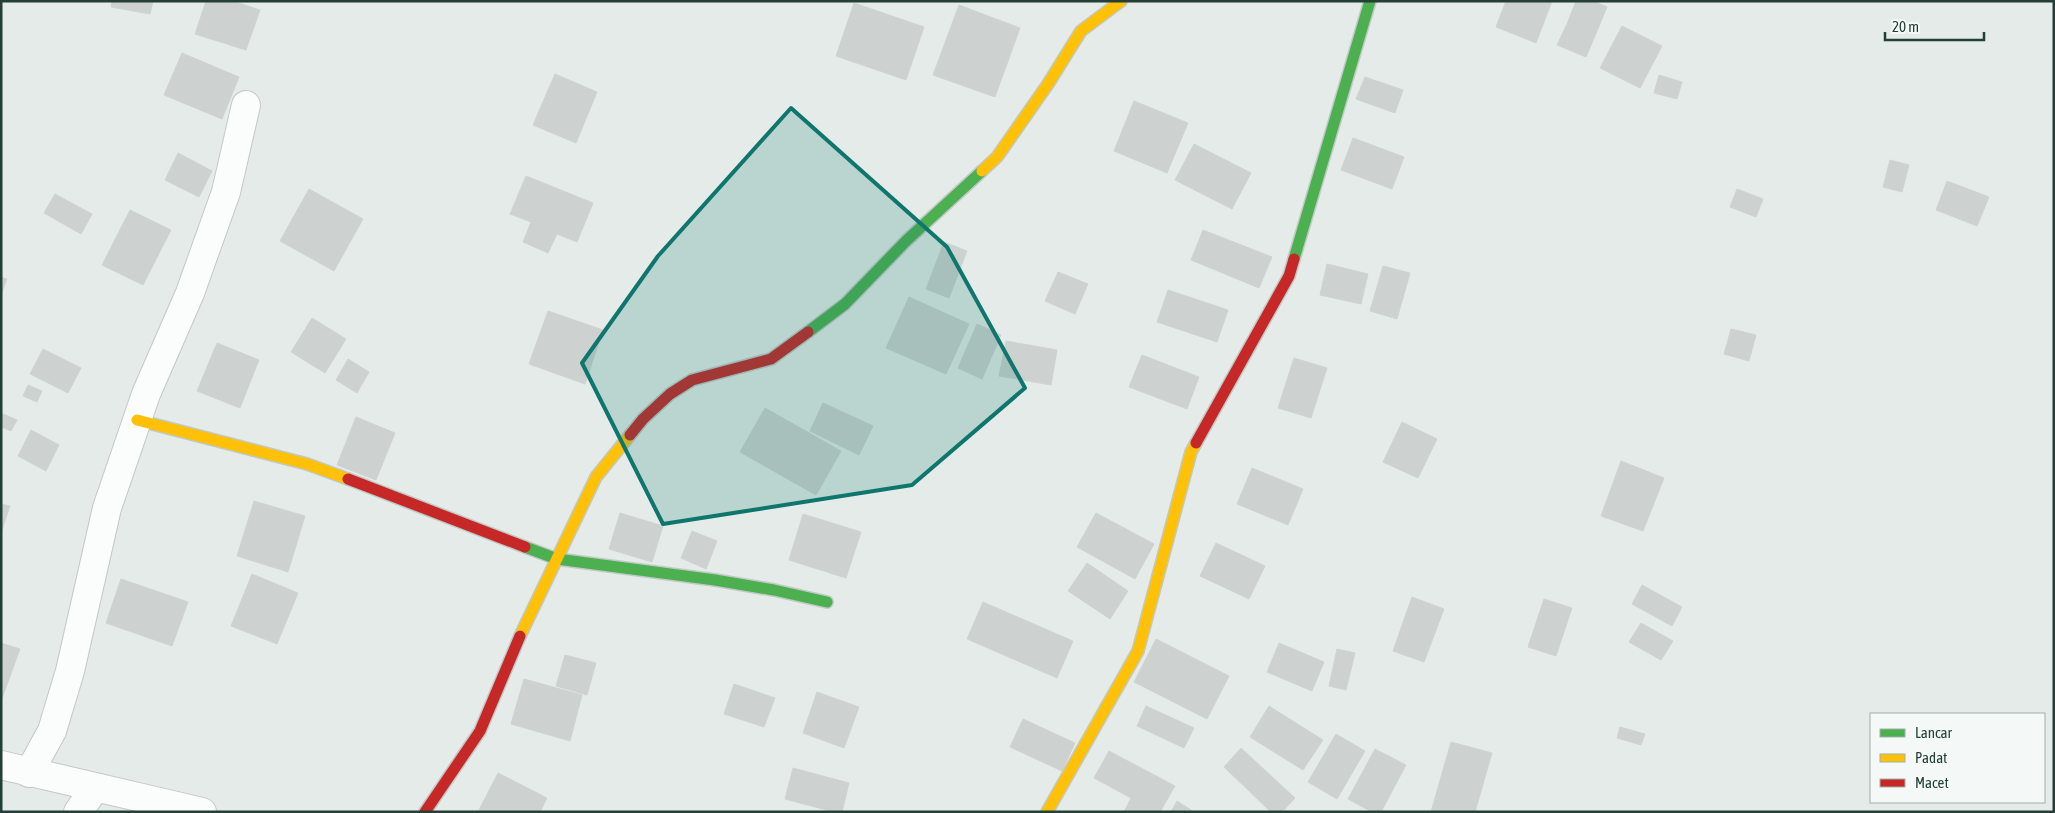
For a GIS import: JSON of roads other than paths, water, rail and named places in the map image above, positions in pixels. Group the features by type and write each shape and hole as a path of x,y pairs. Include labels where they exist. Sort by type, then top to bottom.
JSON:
{"street":[{"path":"425,812 480,731 518,641 596,477 642,419 670,394 692,380 771,359 845,304 906,241 997,157 1048,84 1081,31 1122,1"},
{"path":"1047,812 1138,651 1191,452 1289,276 1370,1"},
{"path":"29,773 52,731 70,671 107,508 146,394 190,294 226,192 246,105"},
{"path":"137,420 307,464 557,559 715,580 774,590 827,602"},
{"path":"1,765 202,812"},
{"path":"78,812 96,787"}]}
